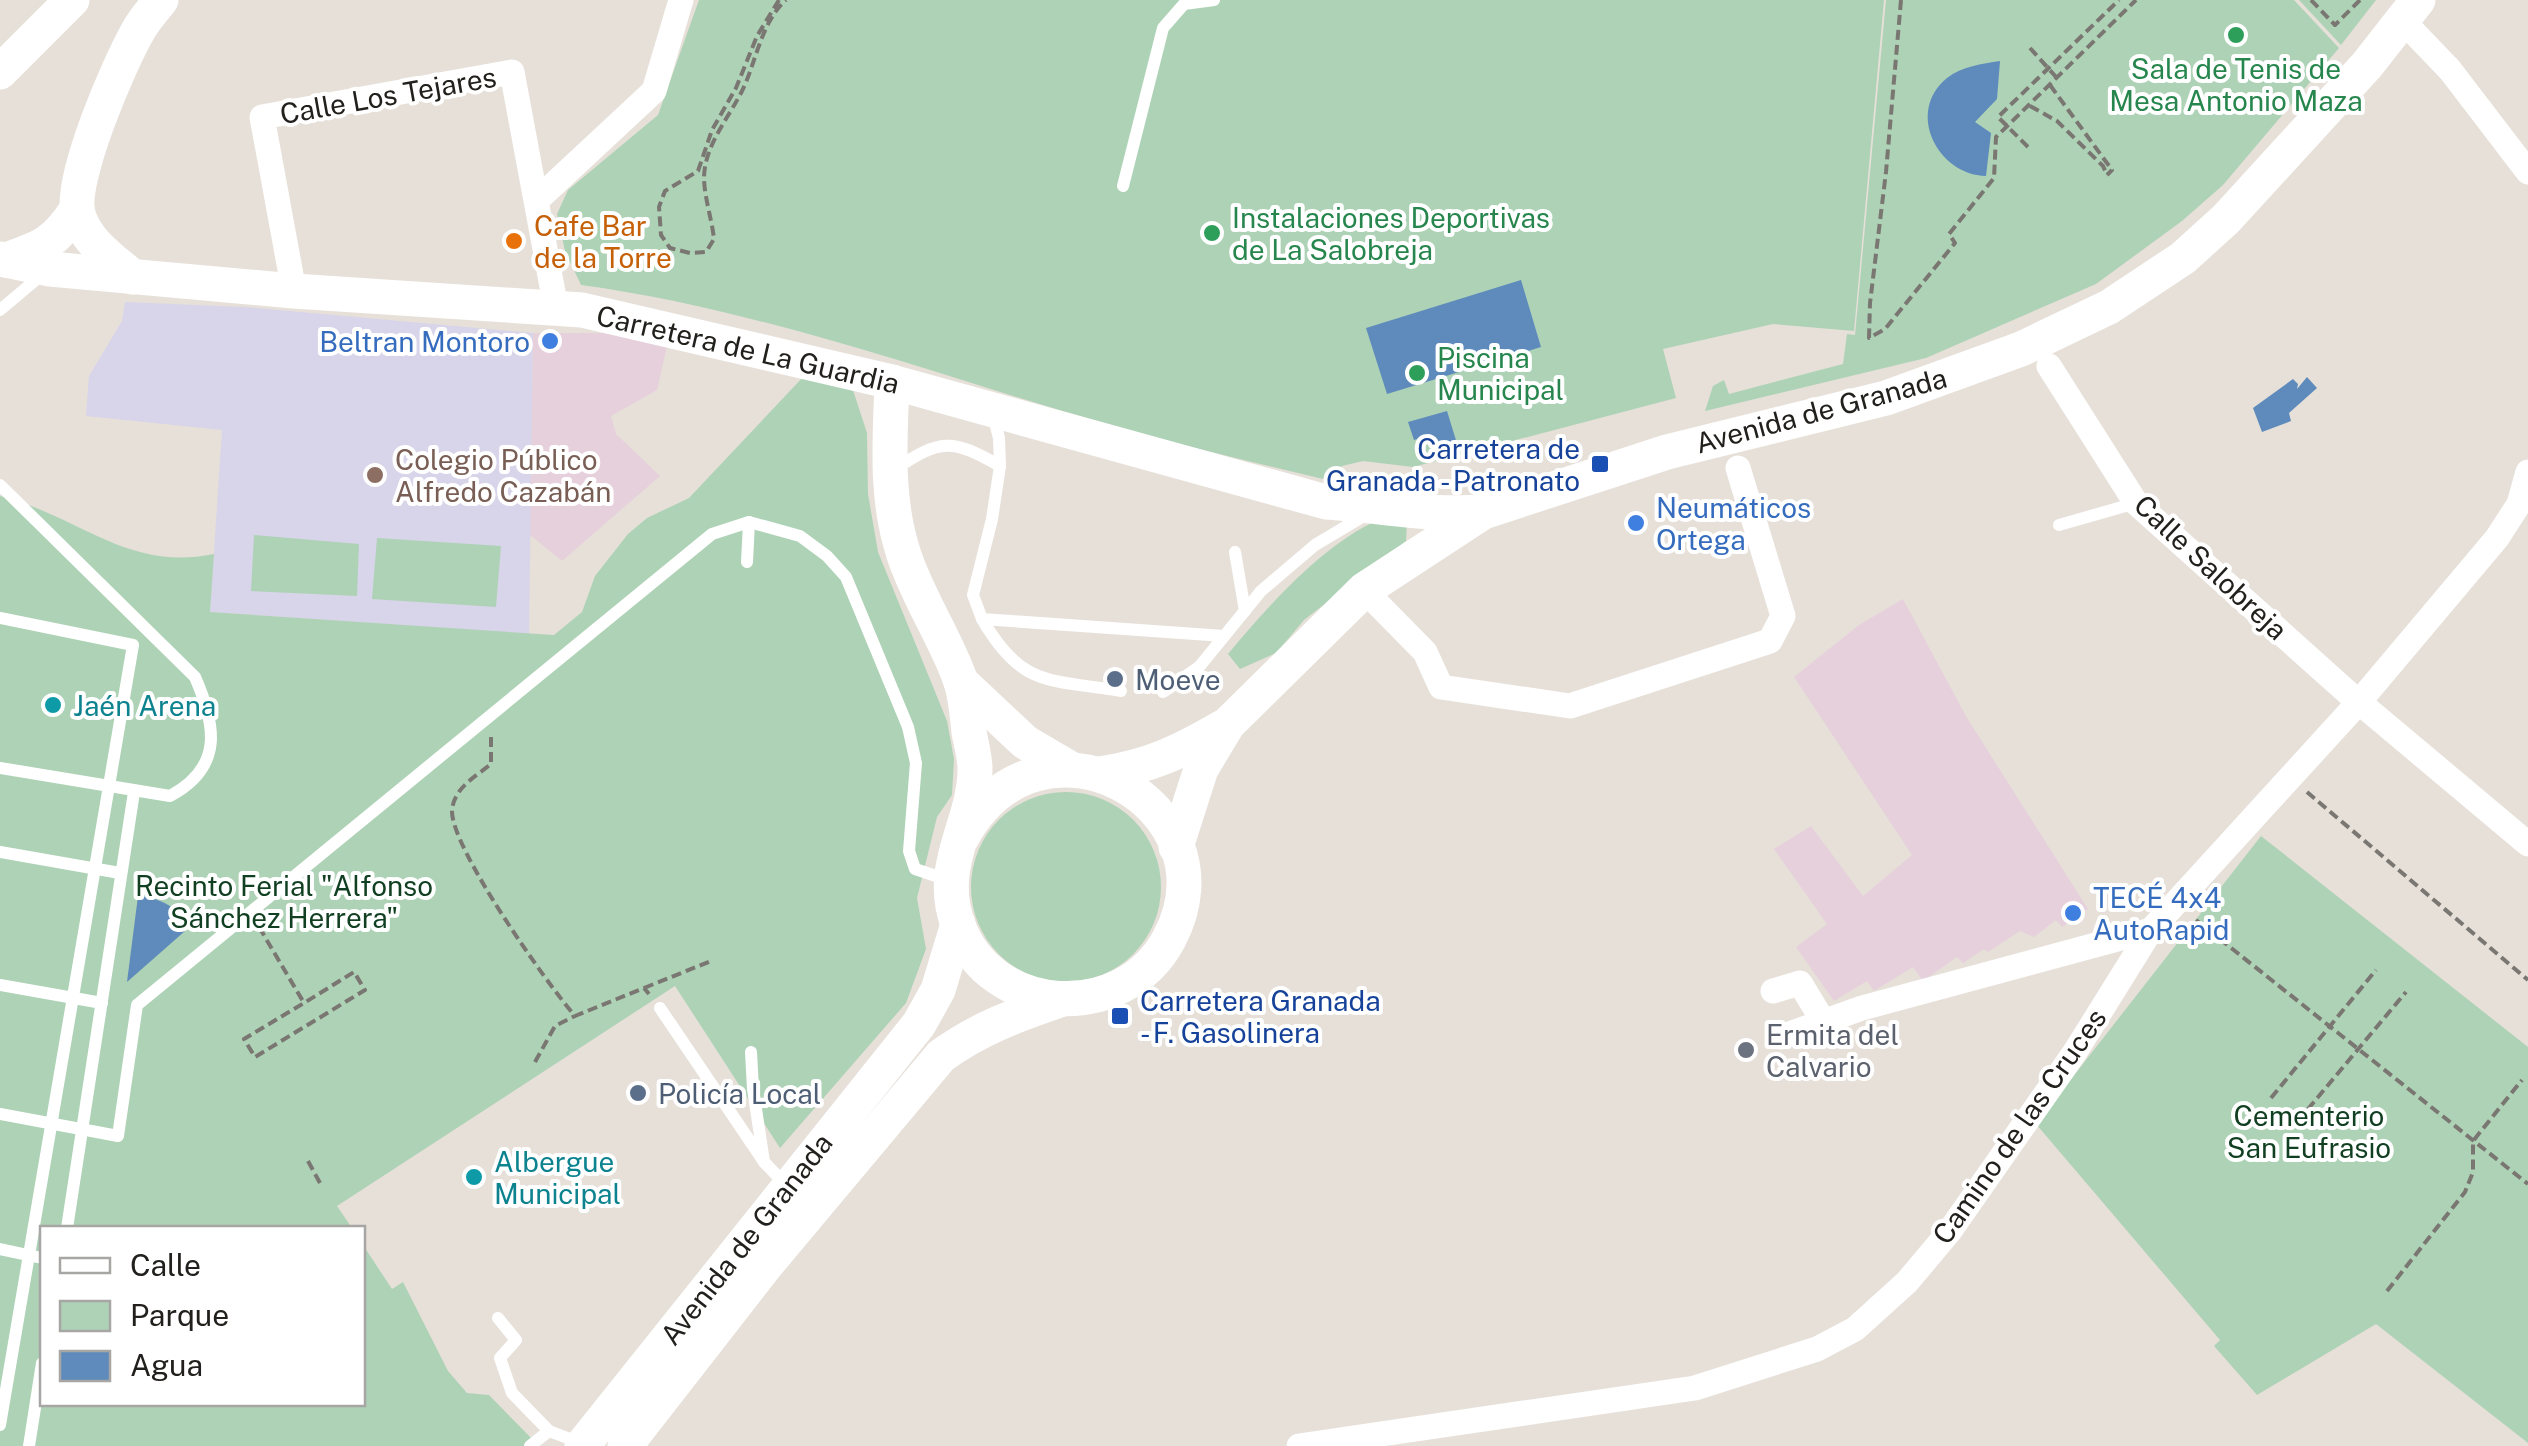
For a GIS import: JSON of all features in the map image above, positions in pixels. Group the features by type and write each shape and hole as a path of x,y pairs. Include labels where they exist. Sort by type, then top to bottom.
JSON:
{"street":[{"path":"0,72 72,0"},
{"path":"2,260 37,250 61,234 76,209 105,100 138,30 161,0"},
{"path":"537,200 654,91 680,0"},
{"path":"2410,10 2528,172"},
{"name":"Avenida de Granada","path":"1176,847 1201,769 1228,724 1364,590 1482,512 1667,452 1886,398 2038,342 2109,307 2184,258 2226,219 2366,65 2410,10"},
{"name":"Calle Los Tejares","path":"294,291 262,118 512,72 556,308"},
{"path":"76,209 86,234 134,277"},
{"name":"Carretera de La Guardia","path":"2,260 294,291 582,310 892,382 1326,502 1442,515 1482,512"},
{"name":"Calle Salobreja","path":"2049,366 2136,503 2359,702 2528,844"},
{"path":"892,382 889,474 893,513 904,557 961,682 976,770 951,880 958,924 974,954 998,978 1028,994 1061,1000 1116,989 1132,980 1160,954 1177,921 1181,865 1169,830 1147,801 1116,780 1085,772 1052,770 1014,782 982,806 961,839"},
{"path":"1364,590 1425,652 1441,687 1570,706 1770,641 1783,616 1738,468"},
{"name":"Camino de las Cruces","path":"1299,1446 1695,1388 1817,1349 1854,1328 1907,1282 1948,1232 2075,1052 2151,930 2359,702 2525,508 2528,472"},
{"path":"961,682 1024,742 1085,772"},
{"name":"Avenida de Granada","path":"1085,772 1132,769 1168,758 1228,724"},
{"name":"Avenida de Granada","path":"583,1445 775,1174 919,1024 938,990 958,924"},
{"path":"1781,1037 1862,1008 2151,930"},
{"path":"1773,990 1800,983 1823,1022"},
{"name":"Avenida de Granada","path":"625,1446 766,1265 941,1056 971,1034 1003,1019 1061,1000"}],"lane":[{"path":"1123,186 1164,28 1184,4 1214,0"},
{"path":"0,310 50,268"},
{"path":"992,411 1000,438 1000,466 992,519 972,595 982,619 1000,651 1031,676 1121,691"},
{"path":"889,474 916,454 942,443 964,446 1000,466"},
{"path":"0,485 195,676 208,709 212,740 204,768 188,786 170,796 0,768"},
{"path":"2060,525 2136,503"},
{"path":"1162,692 1199,667 1261,591 1314,545 1382,506"},
{"path":"747,562 750,522"},
{"path":"0,1114 118,1136 137,1005 712,534 750,522 800,536 827,556 846,577 908,727 916,762 909,851 916,868 934,878 951,880"},
{"path":"1235,552 1245,611"},
{"path":"0,618 132,645 51,1122 36,1256 4,1381 0,1425"},
{"path":"982,619 1224,636"},
{"path":"66,1226 134,792"},
{"path":"0,852 120,873"},
{"path":"0,985 102,1003"},
{"path":"660,1008 775,1174"},
{"path":"751,1052 753,1090 775,1174"},
{"path":"0,1249 36,1256"},
{"path":"498,1318 516,1340 500,1358 512,1392 550,1431 583,1445"},
{"path":"29,1446 40,1376"},
{"path":"4,1381 38,1388"},
{"path":"530,1446 550,1431"}],"path":[{"path":"779,0 757,36 736,88 712,130 698,171 666,191 659,207 661,235 670,248 706,252 714,239 704,181 707,163 718,132 742,91 763,35 786,0"},
{"path":"1901,0 1870,338 1885,329 1956,243 1950,234 1994,178 1996,137 2136,0"},
{"path":"2028,147 1998,118 2119,0"},
{"path":"2311,0 2335,26 2360,0"},
{"path":"2030,48 2057,78"},
{"path":"2028,105 2056,121 2103,166 2107,176 2112,170 2104,156 2050,85"},
{"path":"491,737 491,764 463,786 455,798 454,828 535,966 576,1016"},
{"path":"2304,790 2528,980"},
{"path":"2196,920 2528,1184"},
{"path":"259,927 304,1003"},
{"path":"535,1062 555,1026 711,960"},
{"path":"2270,1098 2376,970"},
{"path":"354,972 365,990 256,1057 244,1039 304,1003 354,972"},
{"path":"644,988 660,1008"},
{"path":"2298,1121 2406,992"},
{"path":"2388,1291 2465,1192 2473,1172 2473,1141 2522,1080"},
{"path":"308,1161 320,1183"}],"shaded area":[{"name":"Colegio Público Alfredo Cazabán","path":"125,302 245,307 533,333 529,634 210,612 222,430 86,416 89,376 122,321"},
{"path":"533,333 603,333 668,342 657,390 611,416 616,434 660,476 562,561 530,535"},
{"path":"1903,599 1967,718 2088,909 2062,927 2056,920 2034,937 2020,931 1963,963 1957,957 1923,981 1913,967 1874,991 1867,981 1834,1001 1796,947 1827,924 1774,849 1811,826 1863,896 1912,855 1794,677 1859,625"}],"green space":[{"name":"Instalaciones Deportivas de La Salobreja","path":"699,0 1884,0 1854,331 1773,324 1663,349 1676,398 1413,467 1363,461 1342,466 1332,481 1125,429 776,325 581,285 565,251 557,214 568,190 658,115"},
{"path":"1886,0 2294,0 2339,48 2223,185 2182,221 2096,284 1926,358 1705,411 1713,386 1724,380 1729,394 1843,364 1847,334 1855,335"},
{"path":"2299,0 2376,0 2341,45"},
{"name":"Recinto Ferial \"Alfonso Sánchez Herrera\"","path":"804,376 852,387 867,433 868,494 878,552 947,721 954,759 952,795 937,817 917,898 926,949 906,1003 780,1148 675,986 337,1206 351,1226 40,1226 40,1406 365,1406 365,1248 392,1289 403,1282 448,1371 467,1393 489,1395 539,1446 0,1446 0,496 129,549 183,557 214,554 210,612 554,635 582,612 595,576 628,534 647,518 689,498"},
{"path":"1387,516 1407,522 1406,541 1304,620 1276,653 1240,669 1228,654 1281,595 1342,541"},
{"path":"254,535 359,544 357,596 251,591"},
{"path":"377,538 501,546 496,607 372,599"},
{"path":"1066,792 1102,800 1133,820 1153,851 1161,887 1153,923 1133,954 1102,974 1066,982 1030,974 999,954 979,923 971,887 979,851 999,820 1030,800"},
{"name":"Cementerio San Eufrasio","path":"2261,836 2528,1047 2528,1443 2376,1324 2257,1395 2214,1346 2220,1340 2036,1124"}],"water":[{"path":"2000,61 1997,99 1975,122 1991,133 1986,176 1969,173 1941,154 1928,124 1929,108 1935,92 1953,74"},
{"path":"1521,280 1541,347 1387,394 1366,328"},
{"path":"2307,377 2317,388 2289,413 2291,421 2262,432 2253,408 2293,379 2297,389"},
{"path":"1447,411 1459,450 1437,457 1430,435 1414,440 1408,422"},
{"path":"138,896 168,905 193,924 127,982"}],"place":[{"name":"Sala de Tenis de Mesa Antonio Maza","path":"2236,35"},
{"name":"Instalaciones Deportivas de La Salobreja","path":"1212,233"},
{"name":"Cafe Bar de la Torre","path":"514,241"},
{"name":"Beltran Montoro","path":"550,341"},
{"name":"Piscina Municipal","path":"1417,373"},
{"name":"Carretera de Granada - Patronato","path":"1600,464"},
{"name":"Colegio Público Alfredo Cazabán","path":"375,475"},
{"name":"Neumáticos Ortega","path":"1636,523"},
{"name":"Moeve","path":"1115,679"},
{"name":"Jaén Arena","path":"53,705"},
{"name":"TECÉ 4x4 AutoRapid","path":"2073,913"},
{"name":"Carretera Granada - F. Gasolinera","path":"1120,1016"},
{"name":"Ermita del Calvario","path":"1746,1050"},
{"name":"Policía Local","path":"638,1093"},
{"name":"Albergue Municipal","path":"474,1177"}]}
